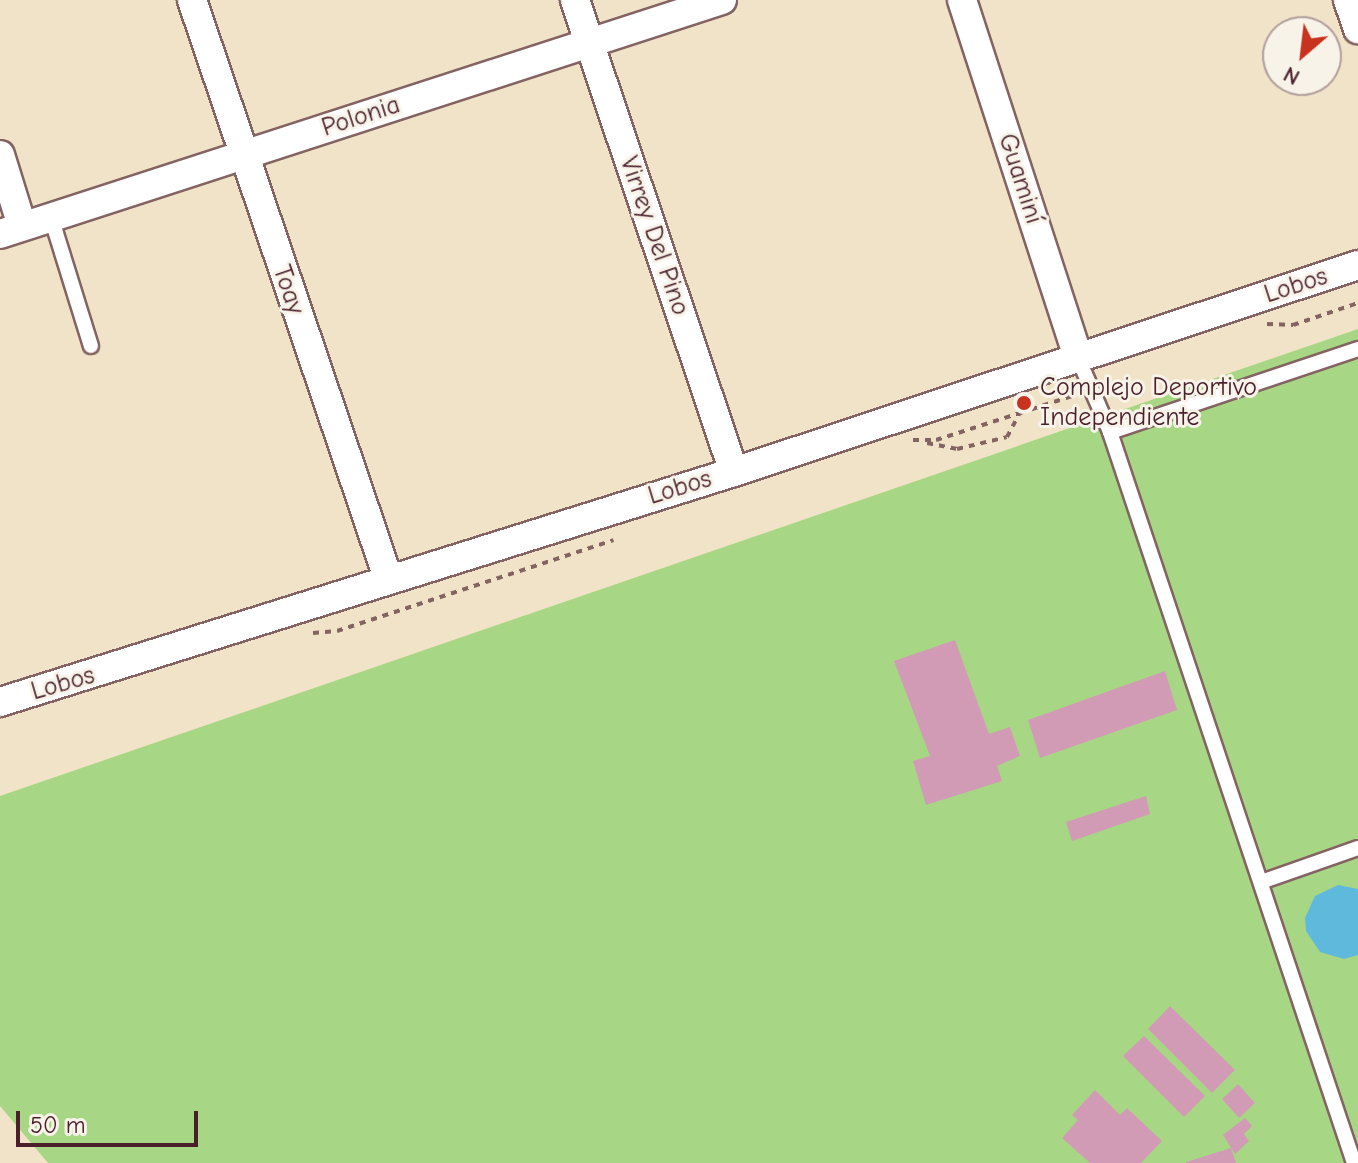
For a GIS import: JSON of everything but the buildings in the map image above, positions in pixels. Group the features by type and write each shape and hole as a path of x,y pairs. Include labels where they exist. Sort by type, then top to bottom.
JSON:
{"street":[{"name":"Toay","path":"192,0 242,155 388,578"},
{"name":"Virrey Del Pino","path":"575,0 734,472"},
{"name":"Polonia","path":"11,230 722,0"},
{"name":"Guaminí","path":"962,0 1078,358"},
{"path":"1348,0 1358,29"},
{"path":"0,155 11,230"},
{"name":"Lobos","path":"0,702 734,472 1358,265"}],"lane":[{"path":"51,217 91,346"},
{"path":"1110,432 1358,349"},
{"path":"1078,358 1110,432 1354,1163"},
{"path":"1261,882 1358,848"}],"path":[{"path":"1264,324 1293,325 1358,303"},
{"path":"925,442 957,449 992,442 1007,437 1020,413 1093,389"}],"green space":[{"path":"1358,329 1358,1163 48,1163 0,1106 0,796"}],"water":[{"path":"1338,885 1358,889 1358,955 1344,959 1320,952 1306,931 1305,918 1315,896"}],"place":[{"name":"Complejo Deportivo Independiente","path":"1024,403"}]}
